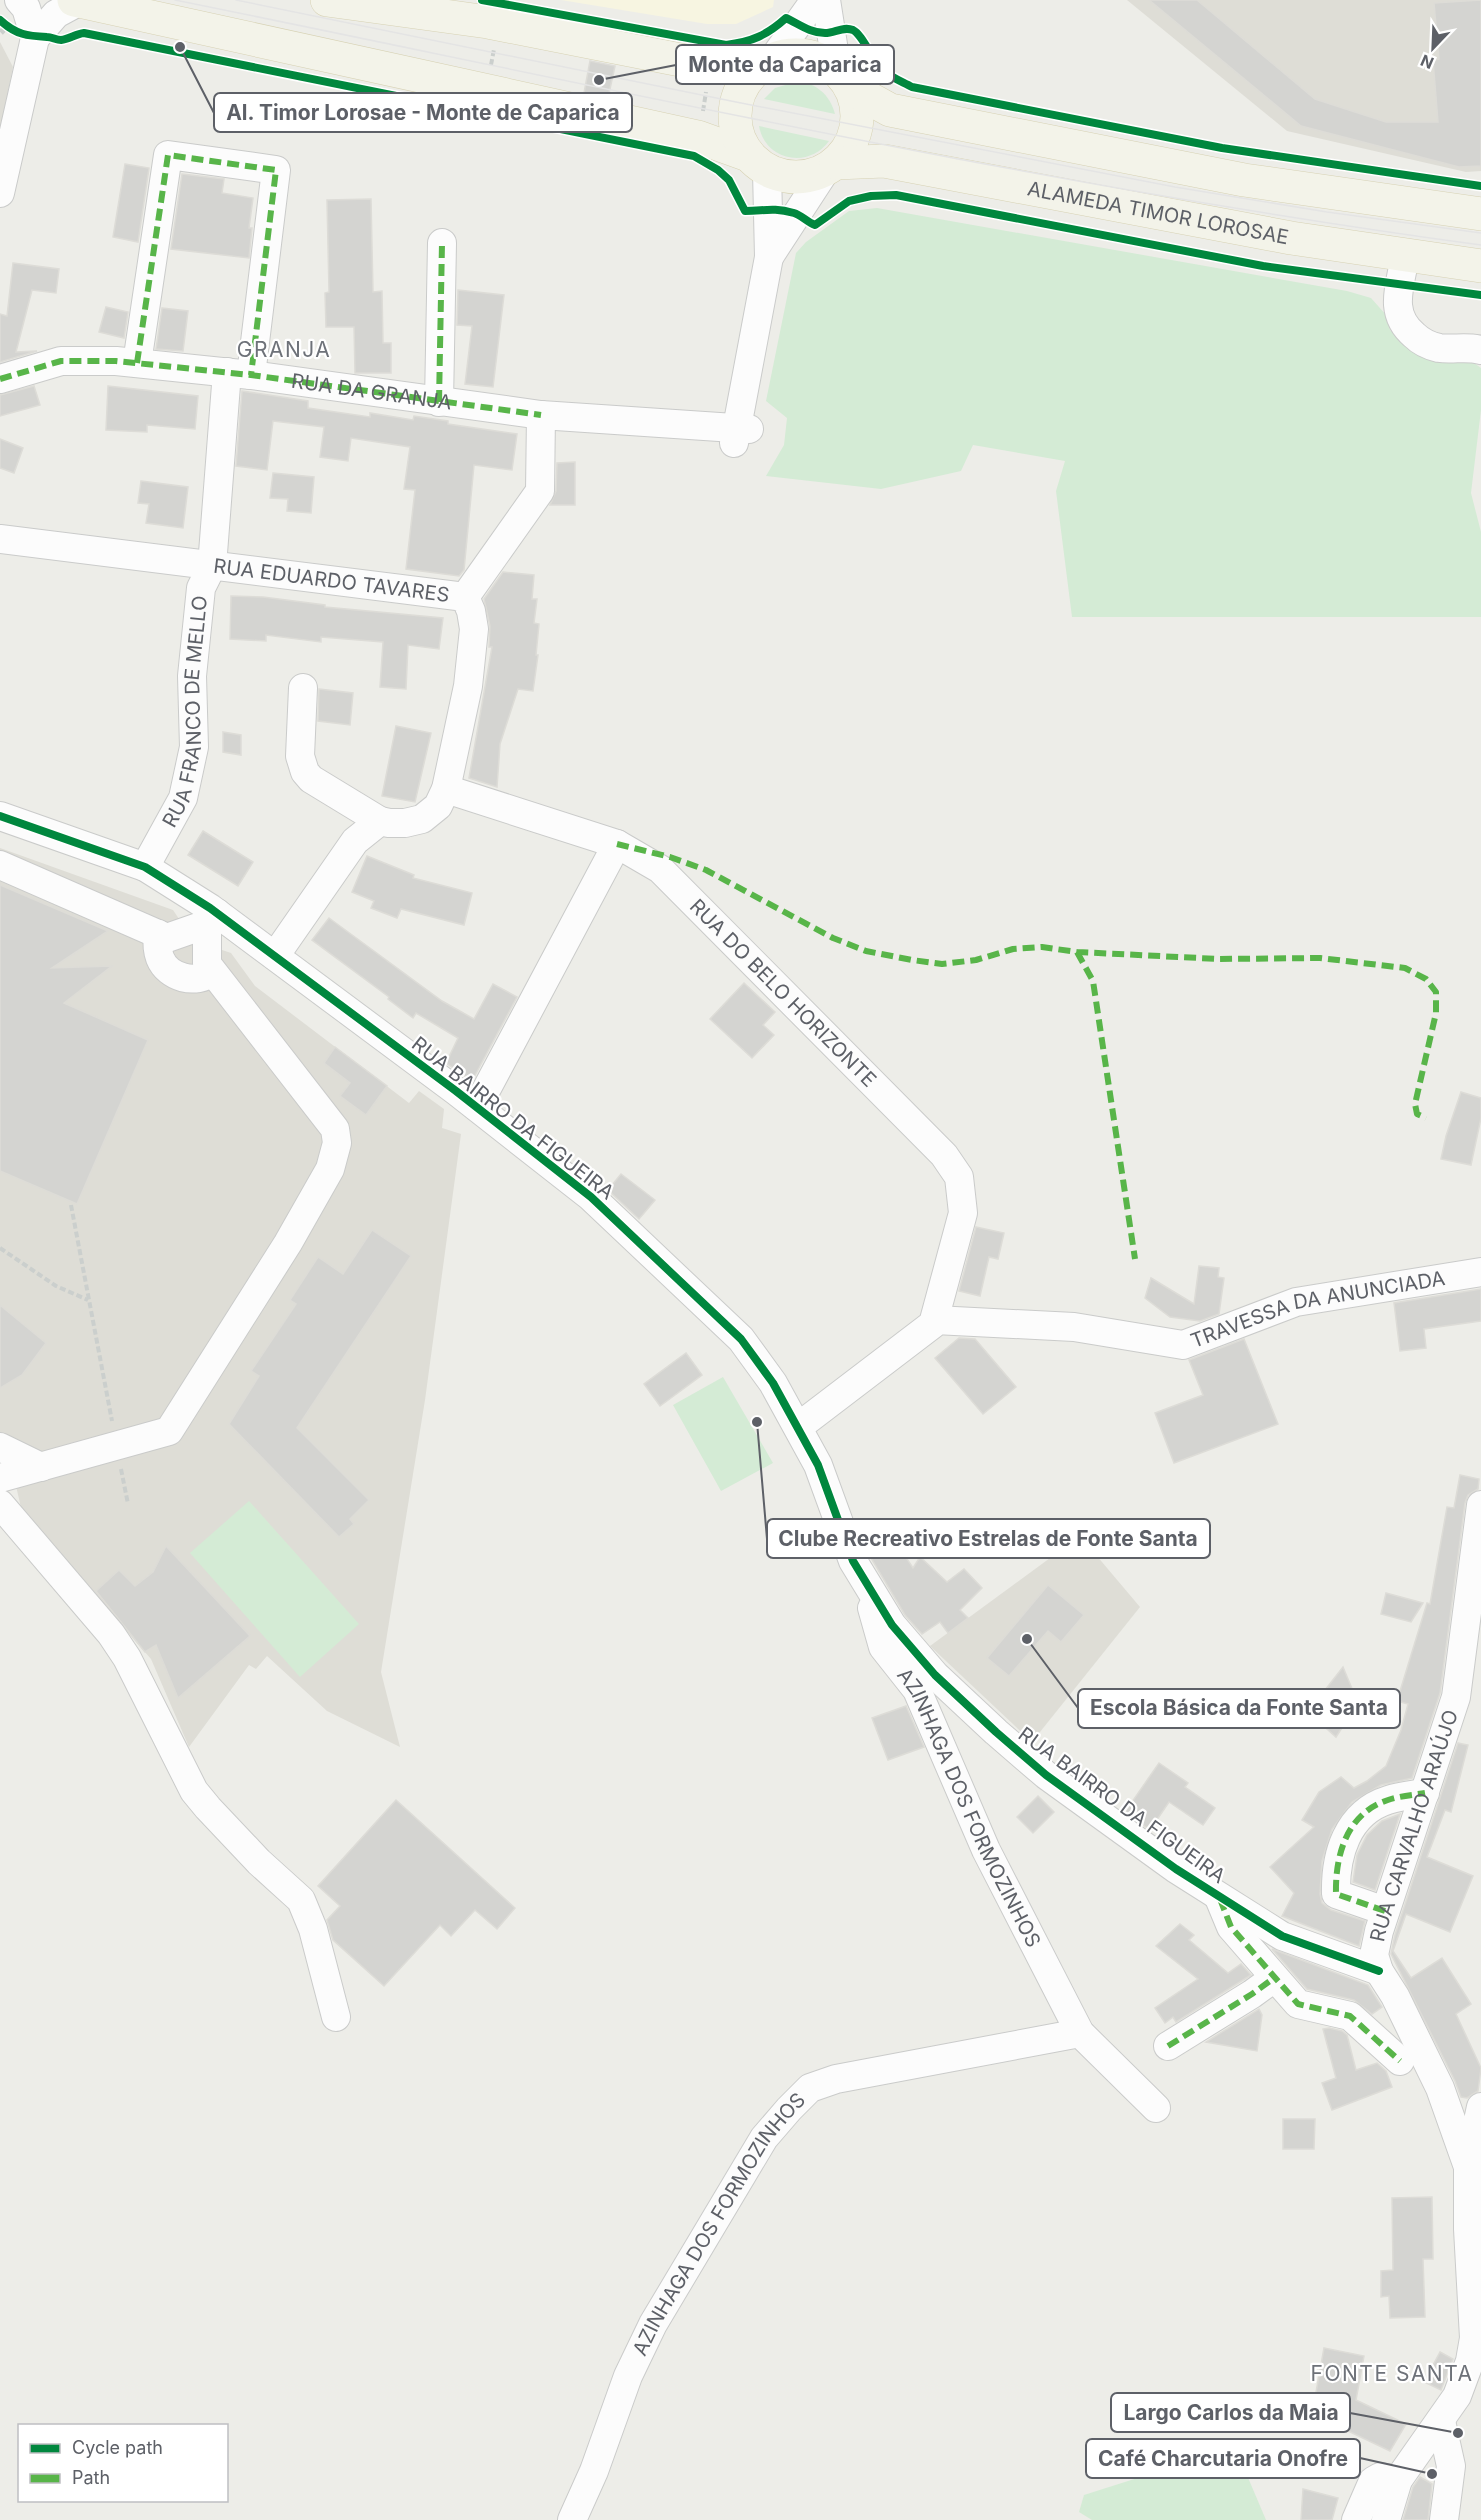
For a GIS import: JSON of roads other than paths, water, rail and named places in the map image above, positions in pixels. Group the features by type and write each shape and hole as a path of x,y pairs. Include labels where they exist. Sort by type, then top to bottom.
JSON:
{"main road":[{"path":"327,0 499,24 711,66 765,64 789,55 806,55 822,60 844,79 890,110 1244,180 1481,214"},
{"path":"77,1 698,137 786,177 806,177 831,167 847,152 857,125 857,107 844,79"},
{"path":"758,163 736,129 734,114 740,89 765,64"},
{"name":"ALAMEDA TIMOR LOROSAE","path":"831,167 884,160 1280,236 1405,257 1481,266"}],"street":[{"path":"19,0 26,8 35,38"},
{"path":"765,64 815,0"},
{"path":"826,0 844,79"},
{"path":"0,193 35,38 56,14 77,1"},
{"name":"RUA FRANCO DE MELLO","path":"137,363 168,154 276,170 239,374 212,566 201,588 192,676 194,747 183,798 145,867"},
{"path":"758,163 769,257"},
{"path":"769,257 831,167"},
{"path":"439,402 442,243"},
{"name":"RUA DA GRANJA","path":"0,379 61,361 96,360 239,374 541,415 740,433 769,257"},
{"path":"1405,257 1397,305 1398,316 1406,328 1419,340 1437,348 1481,350"},
{"path":"465,597 540,491 541,415"},
{"name":"RUA EDUARDO TAVARES","path":"0,539 465,597 471,611 474,628 466,695 446,789 438,806 422,819 398,824 380,821 321,787 305,772 300,756 303,688"},
{"name":"RUA DO BELO HORIZONTE","path":"446,789 617,844 667,875 944,1155 954,1168 962,1188 963,1213 935,1320"},
{"name":"RUA BAIRRO DA FIGUEIRA","path":"0,816 145,867 212,918 275,956 477,1107 591,1197 741,1339 773,1383 818,1465 852,1561 892,1625 935,1675 996,1732 1046,1774 1117,1828 1219,1897 1282,1936 1380,1971"},
{"path":"275,956 355,841 380,821"},
{"path":"477,1107 617,844"},
{"path":"0,865 167,938 212,918"},
{"path":"0,1478 170,1431 288,1243 330,1169 338,1143 336,1129 207,964 212,918"},
{"path":"158,934 157,946 166,968 176,975 196,978 212,972"},
{"name":"TRAVESSA DA ANUNCIADA","path":"935,1320 1074,1328 1183,1345 1296,1302 1481,1272"},
{"path":"798,1427 926,1331 935,1320"},
{"path":"0,1447 41,1467"},
{"path":"0,1504 111,1634 127,1658 194,1791 208,1809 259,1862 301,1900 313,1929 336,2017"},
{"name":"RUA CARVALHO ARAÚJO","path":"1468,2167 1440,2088 1374,1955 1385,1911 1456,1697 1481,1505"},
{"name":"AZINHAGA DOS FORMOZINHOS","path":"864,1580 883,1647 917,1690 986,1850 1080,2033 1156,2108"},
{"path":"1385,1911 1336,1894 1339,1855 1357,1818 1387,1800 1425,1793"},
{"path":"1219,1897 1232,1927 1298,2004 1350,2016 1400,2061"},
{"path":"1168,2046 1274,1978"},
{"name":"AZINHAGA DOS FORMOZINHOS","path":"572,2520 594,2471 628,2376 653,2324 764,2138 810,2088 836,2079 1080,2033"},
{"path":"1386,2520 1398,2480 1441,2421 1462,2387 1470,2361 1474,2338 1468,2229 1468,2167 1481,2107"},
{"path":"1441,2421 1451,2466 1444,2520"},
{"path":"1356,2520 1373,2481 1380,2477 1398,2480"}],"tram line":[{"path":"175,0 663,101 989,165 1317,221 1481,245"},
{"path":"236,0 736,102 1175,187 1327,212 1481,233"}],"place":[{"name":"Al. Timor Lorosae - Monte de Caparica","path":"180,47"},
{"name":"Monte da Caparica","path":"599,80"},
{"name":"Clube Recreativo Estrelas de Fonte Santa","path":"757,1422"},
{"name":"Escola Básica da Fonte Santa","path":"1027,1639"},
{"name":"Largo Carlos da Maia","path":"1458,2433"},
{"name":"Café Charcutaria Onofre","path":"1432,2474"}],"district":[{"name":"GRANJA","path":"284,350"},
{"name":"FONTE SANTA","path":"1392,2374"}]}
